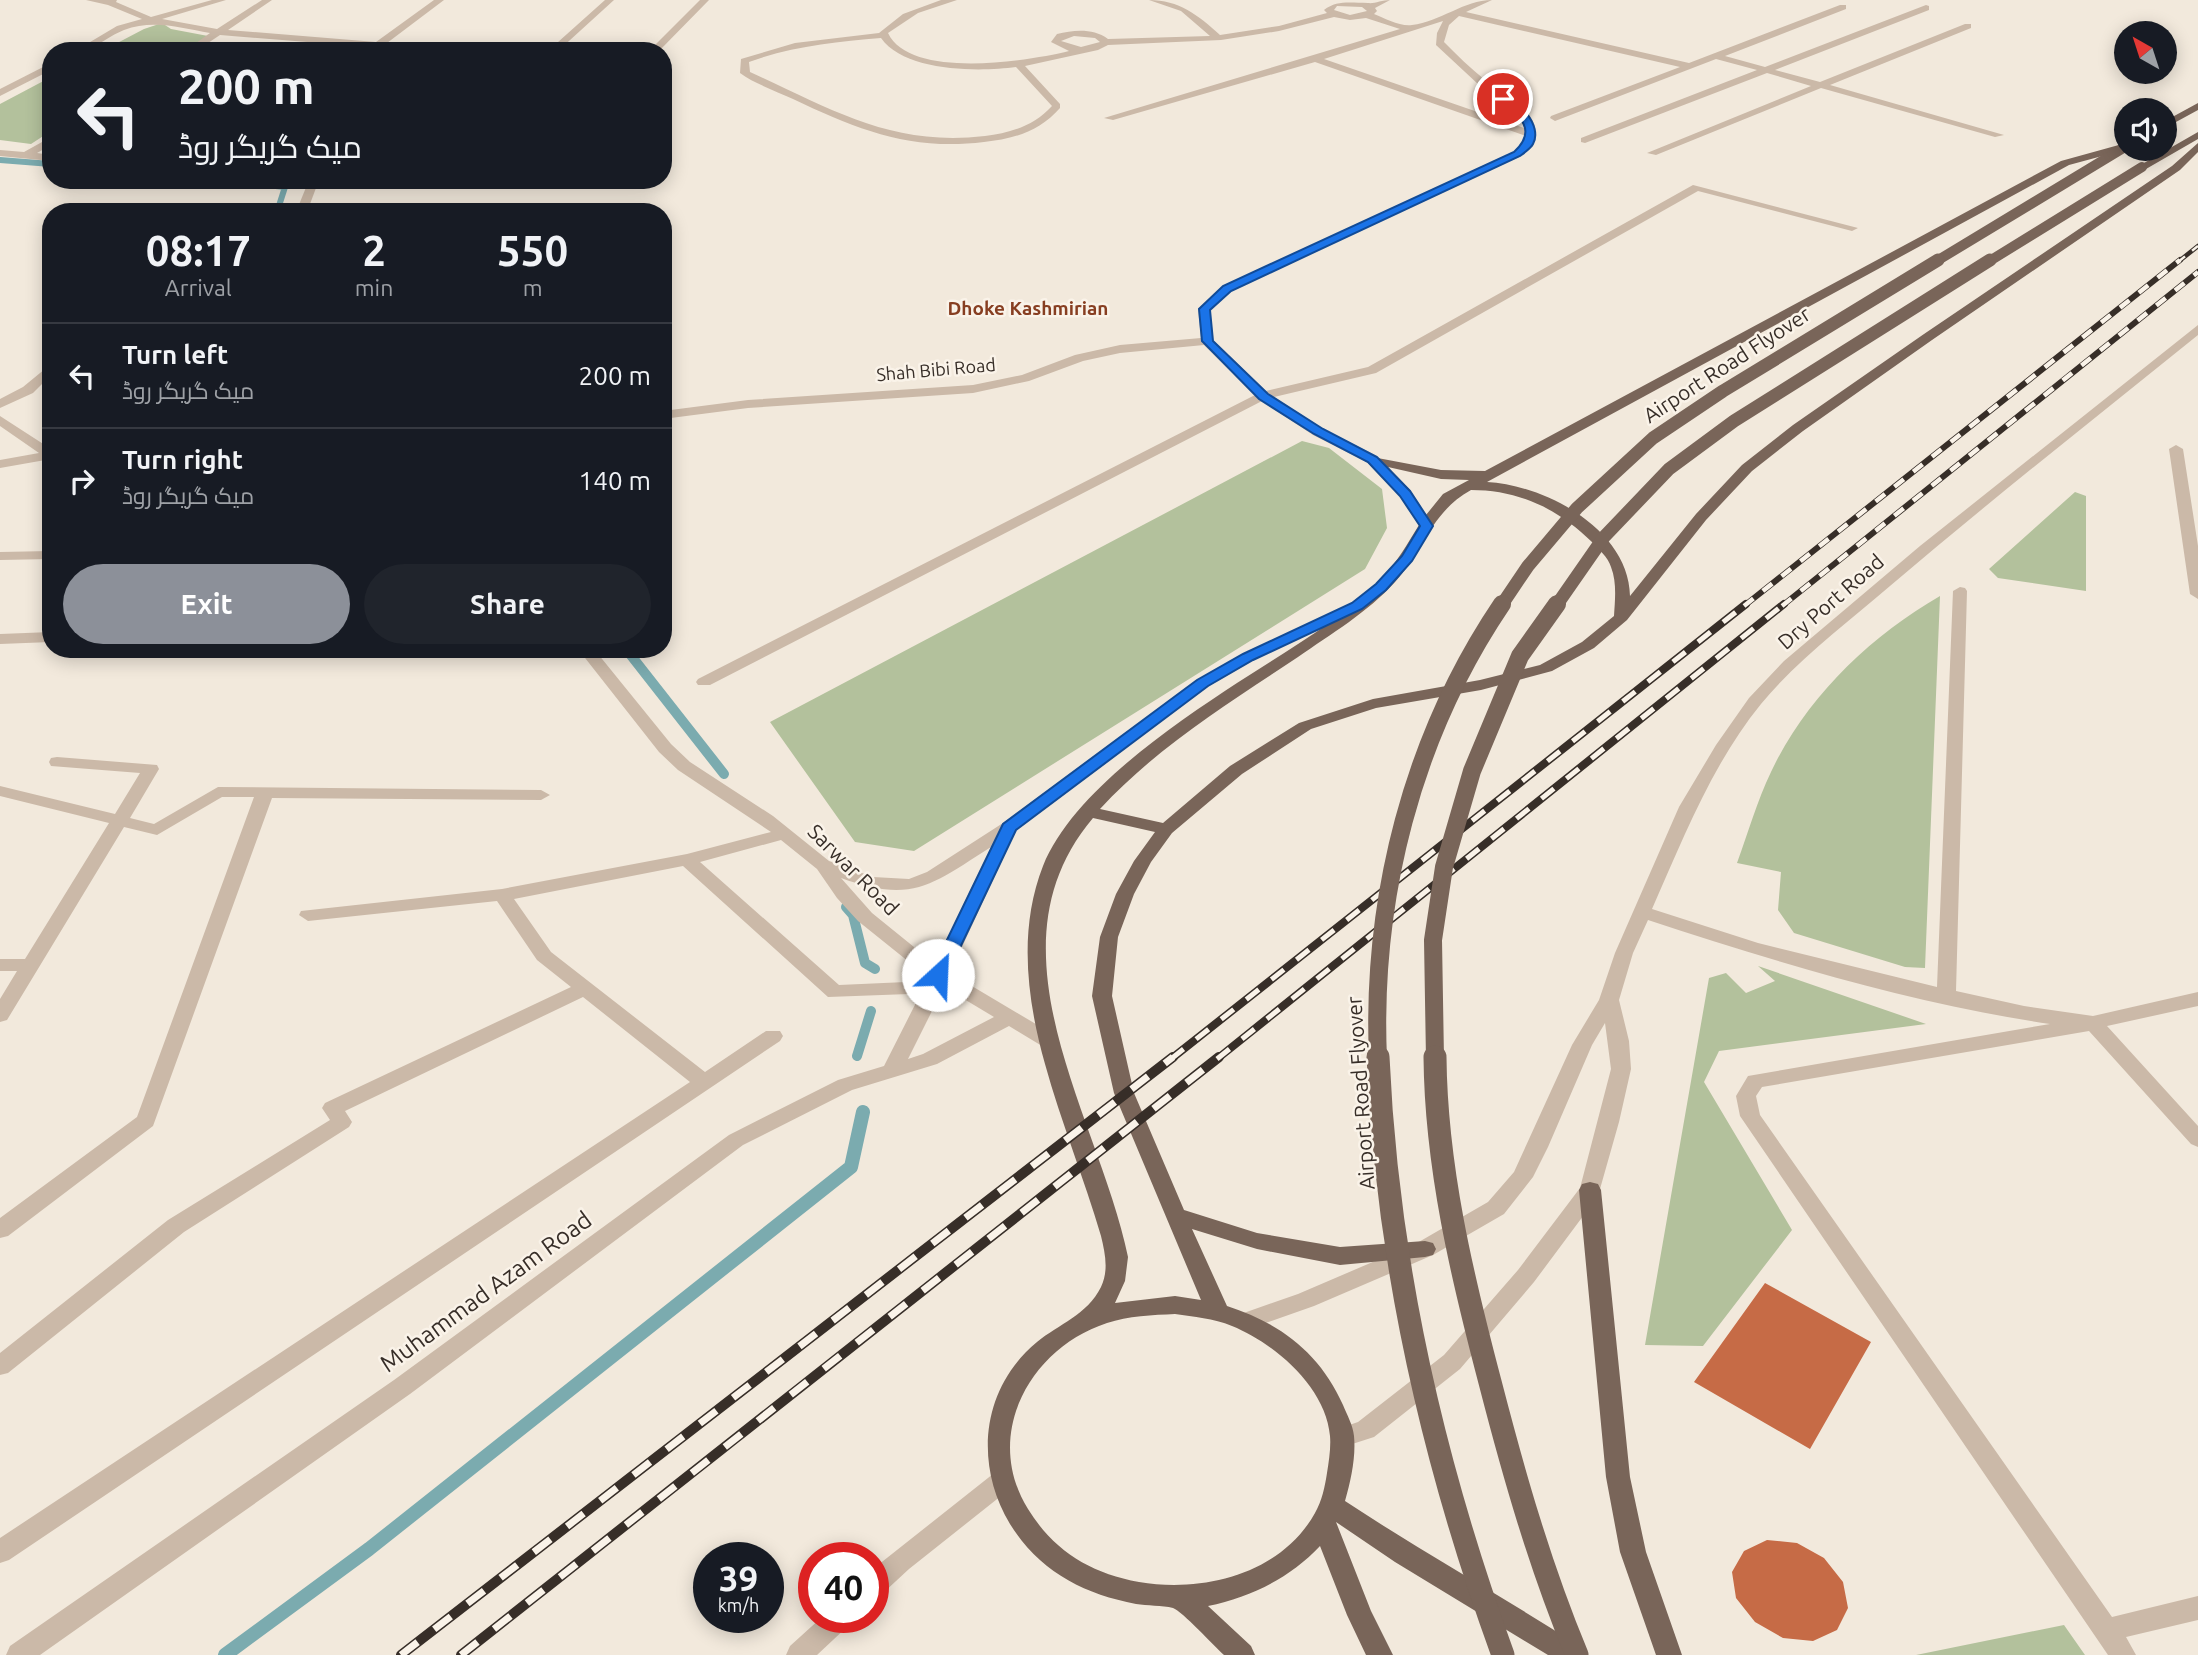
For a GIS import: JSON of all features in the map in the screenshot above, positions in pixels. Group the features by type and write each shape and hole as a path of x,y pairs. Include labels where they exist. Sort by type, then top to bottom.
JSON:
{"main road":[{"path":"2177,118 2198,106"},
{"path":"1577,1655 1547,1579 1487,1377 1460,1269 1446,1180 1436,1080 1433,940 1444,867 1472,771 1520,656 1604,537 1669,469 1734,421 1847,348 2141,167 2198,135"},
{"path":"1219,1312 1124,1093 1102,996 1109,937 1125,894 1143,861 1166,829 1236,771 1305,726 1373,704 1481,685 1546,668 1588,645 1622,617 1701,517 1747,467 1939,329 2176,168 2198,146"},
{"path":"1089,1321 1109,1295 1117,1264 1049,1041 1039,985 1038,926 1041,897 1053,863 1089,811 1144,756 1183,725 1381,587 1408,558 1436,509 1448,497 2066,163 2114,150"},
{"name":"Airport Road Flyover","path":"1503,1655 1450,1495 1420,1381 1398,1258 1378,1069 1377,984 1383,920 1405,811 1430,738 1452,688 1507,595 1562,527 1632,456 1703,403 2114,154"},
{"path":"1373,459 1460,476 1494,473"},
{"path":"1373,459 1405,493 1427,526"},
{"path":"1468,486 1511,489 1540,498 1592,534 1616,559 1623,590 1622,617"},
{"path":"1089,811 1166,829"},
{"path":"1590,1190 1618,1477 1633,1552 1669,1655"},
{"path":"1177,1216 1257,1241 1340,1256 1424,1250"},
{"path":"1329,1515 1289,1561 1240,1588 1182,1599 1120,1591 1065,1567 1025,1528 1002,1481 998,1432 1013,1386 1046,1348 1089,1321 1131,1308 1175,1305 1219,1312 1246,1321 1292,1350 1326,1389 1343,1437 1329,1515 1360,1615 1380,1655"},
{"path":"1329,1515 1404,1554 1515,1619 1570,1655"},
{"path":"1182,1599 1242,1655"}],"street":[{"path":"90,0 111,2 151,20 219,32 315,42"},
{"path":"95,42 120,28 222,0"},
{"path":"203,42 268,0"},
{"path":"381,42 440,0"},
{"path":"562,42 610,0"},
{"path":"662,42 705,0"},
{"path":"953,0 936,1 894,21 883,32 884,35 892,47 916,58 963,68 1019,65 1106,42 1162,43 1288,26 1335,9 1368,11 1410,29"},
{"path":"1153,0 1184,9 1216,36"},
{"path":"1320,0 1335,9"},
{"path":"1368,11 1387,0"},
{"path":"1109,118 1315,59 1454,14 1488,0"},
{"path":"1555,118 1843,7"},
{"path":"1585,141 1926,8"},
{"path":"1454,14 1689,66"},
{"path":"1373,459 1318,432 1264,396 1207,341 1204,309 1227,288 1517,154 1529,144 1531,134 1525,116 1482,83 1438,43 1441,30 1454,14"},
{"path":"1652,153 1968,26"},
{"path":"1087,49 1063,47 1058,44 1057,39 1073,33 1090,33 1103,37 1106,42"},
{"path":"884,35 800,44 766,51 744,61 745,73 823,109 870,127 947,143 1000,137 1032,128 1050,116 1057,106 1019,65"},
{"path":"1716,56 1999,135"},
{"path":"1315,59 1531,134"},
{"path":"0,93 42,71"},
{"path":"27,155 42,146"},
{"path":"0,153 42,157"},
{"path":"704,682 1264,396 1372,370 1697,187 1852,228"},
{"name":"Dry Port Road","path":"1246,1321 1306,1300 1424,1250 1496,1208 1522,1177 1538,1147 1582,1045 1609,1000 1641,912 1688,807 1724,745 1755,701 1790,664 1925,549 2198,329"},
{"name":"Shah Bibi Road","path":"672,414 821,397 973,389 1025,379 1079,358 1120,349 1207,341"},
{"path":"0,404 28,390 42,377"},
{"path":"0,420 42,447"},
{"path":"2176,449 2198,594"},
{"path":"0,464 42,454"},
{"path":"0,556 42,555"},
{"path":"1947,997 1960,591"},
{"path":"823,865 870,882 893,886 912,885 933,876 1009,827 1203,683 1248,657 1357,606"},
{"path":"0,639 42,637"},
{"name":"Sarwar Road","path":"593,658 675,757 706,782 739,801 785,834 823,865 843,894 865,917 938,975 1049,1041"},
{"path":"0,1015 151,769 57,762"},
{"path":"0,791 156,830 218,792 541,795"},
{"path":"0,1230 146,1121 265,792"},
{"path":"891,1071 911,1036 1009,827"},
{"path":"308,915 502,895 687,860 785,834"},
{"path":"687,860 835,992 909,988 938,975"},
{"path":"502,895 544,956 704,1082"},
{"path":"1641,912 1753,948 1947,997 2093,1023 2198,1139"},
{"path":"0,965 31,965"},
{"path":"0,1366 176,1226 342,1122 332,1108 584,989"},
{"path":"2123,1655 1750,1116 1746,1096 1755,1081 2093,1023 2198,999"},
{"path":"1343,1437 1366,1430 1452,1362 1526,1276 1590,1190 1620,1069 1619,1041 1609,1000"},
{"name":"Muhammad Azam Road","path":"19,1655 402,1387 736,1140 845,1085 930,1059 1008,1018"},
{"path":"0,1552 773,1036"},
{"path":"889,1572 1002,1481"},
{"path":"2106,1630 2198,1608"},
{"path":"799,1655 823,1633"}],"green space":[{"path":"162,23 171,29 208,36 199,42 119,42"},
{"path":"42,82 42,137 31,144 0,140 0,104"},
{"path":"1302,441 1329,448 1382,489 1387,528 1365,569 914,851 855,842 770,722"},
{"path":"2075,492 2086,496 2086,591 1998,578 1989,569"},
{"path":"1940,596 1925,968 1905,967 1794,933 1778,910 1781,872 1737,863 1766,783 1802,719 1842,672 1865,650 1914,612"},
{"path":"1758,966 1926,1024 1719,1051 1704,1082 1792,1230 1703,1346 1645,1345 1709,978 1726,973 1746,993 1775,981"},
{"path":"2064,1625 2085,1655 1916,1655"}],"building":[{"path":"1765,1283 1871,1342 1810,1449 1694,1382"},
{"path":"1767,1540 1797,1543 1824,1558 1843,1582 1848,1608 1837,1630 1813,1641 1783,1638 1755,1622 1736,1598 1732,1572 1744,1551"}],"waterway":[{"path":"0,160 42,163"},
{"path":"280,203 284,189"},
{"path":"633,658 724,774"},
{"path":"846,907 853,915 865,963 875,969"},
{"path":"857,1056 871,1011"},
{"path":"225,1655 369,1549 851,1167 863,1112"}],"railway":[{"path":"2178,262 2198,246"},
{"path":"1744,606 2180,260"},
{"path":"1782,606 2198,272"},
{"path":"1171,1059 1746,604"},
{"path":"1217,1059 1784,604"},
{"path":"401,1655 1173,1057"},
{"path":"461,1655 1219,1057"}],"district":[{"name":"Dhoke Kashmirian","path":"1028,308"}],"route":[{"path":"938,975 1009,827 1203,683 1248,657 1357,606 1381,587 1408,558 1427,526 1405,493 1373,459 1318,432 1264,396 1207,341 1204,309 1227,288 1517,154 1529,144 1531,134 1525,116 1503,99"}]}
